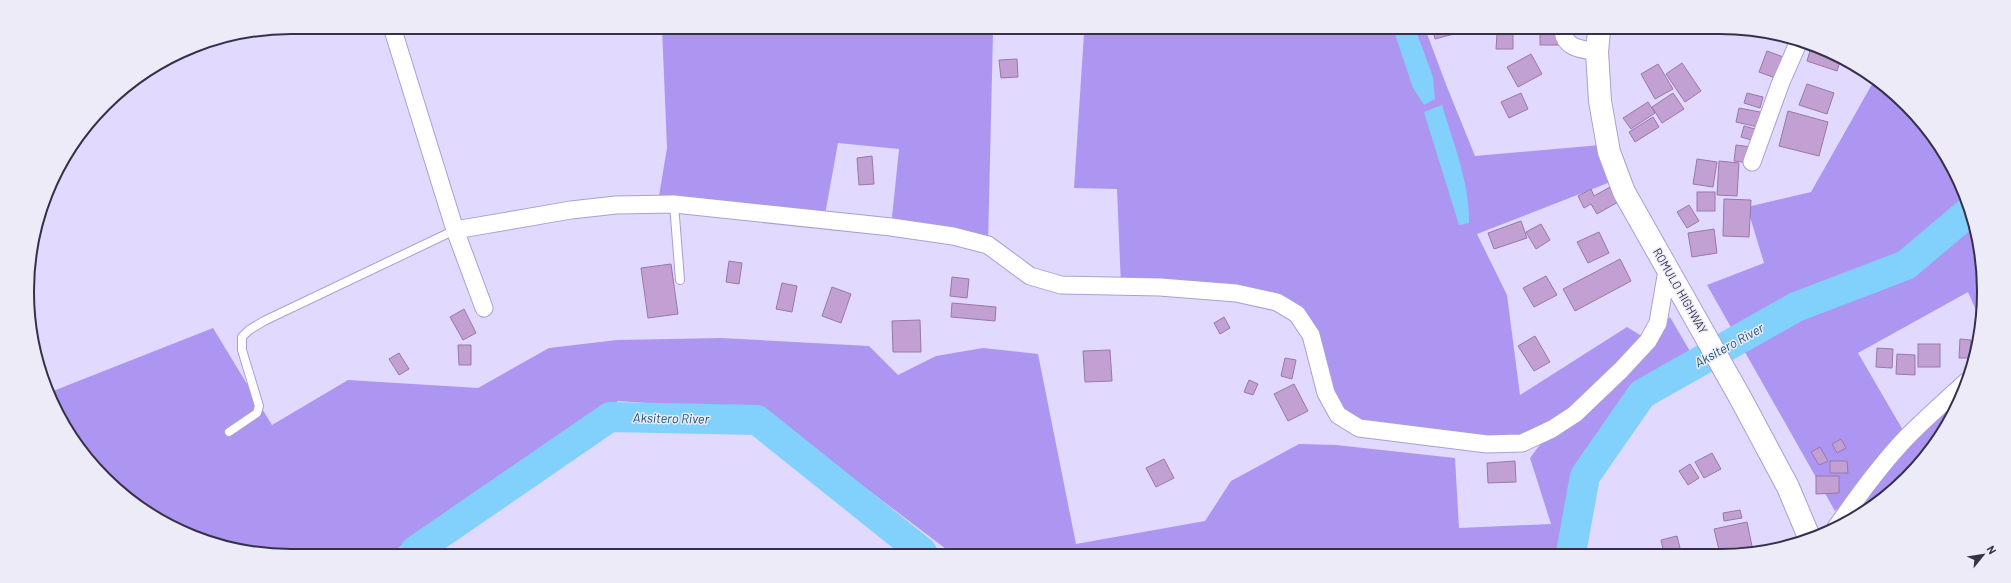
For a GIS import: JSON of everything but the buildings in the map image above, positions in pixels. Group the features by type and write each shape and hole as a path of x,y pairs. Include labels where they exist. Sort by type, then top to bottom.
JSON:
{"highway":[{"name":"ROMULO HIGHWAY","path":"1598,42 1600,101 1609,152 1624,192 1741,399 1788,487 1807,533"}],"street":[{"path":"394,34 455,230 484,308"},
{"path":"1564,34 1565,41 1573,47 1598,42"},
{"path":"1752,162 1781,82 1797,46"},
{"path":"455,230 571,210 616,204 674,204 891,227 953,236 988,245 1030,276 1061,285 1160,287 1236,293 1276,302 1297,314 1311,335 1326,393 1338,415 1359,428 1488,444 1522,443 1552,429 1575,414 1621,370 1648,340 1658,323 1671,277"},
{"path":"1842,518 1854,500 1882,465 1907,437 1957,391"}],"lane":[{"path":"674,204 680,280"},
{"path":"229,432 257,413 259,406 242,350 242,337 249,330 264,321 455,230"}],"shaded area":[{"path":"662,34 993,34 988,245 891,227 899,149 838,143 824,220 645,204 659,196 667,148"},
{"path":"1084,34 1427,34 1475,156 1600,145 1613,181 1477,234 1507,295 1520,395 1627,327 1648,340 1670,317 1694,358 1642,394 1585,476 1572,549 946,549 764,411 618,401 397,549 292,549 258,547 209,535 163,515 148,506 109,474 87,448 68,420 54,391 213,328 272,425 348,380 478,388 549,348 617,340 721,338 869,346 898,375 936,356 983,348 1038,354 1076,544 1205,521 1231,481 1299,444 1336,445 1455,458 1459,528 1551,524 1530,458 1551,430 1522,443 1343,418 1311,335 1276,302 1121,286 1117,189 1074,188"},
{"path":"1872,84 1902,109 1934,148 1943,163 1963,209 1972,241 1975,258 1977,292 1976,310 1968,292 1858,353 1907,437 1957,391 1934,435 1902,474 1863,506 1844,517 1865,486 1835,511 1707,285 1764,263 1747,207 1811,192"}],"water":[{"path":"1395,34 1417,34 1433,77 1435,99 1424,105 1413,88"},
{"path":"1442,105 1460,163 1467,193 1469,223 1459,225 1424,112"}],"waterway":[{"name":"Aksitero River","path":"1572,549 1585,476 1642,394 1796,307 1906,265 1965,215"},
{"name":"Aksitero River","path":"418,549 610,417 757,420 918,549"}]}
